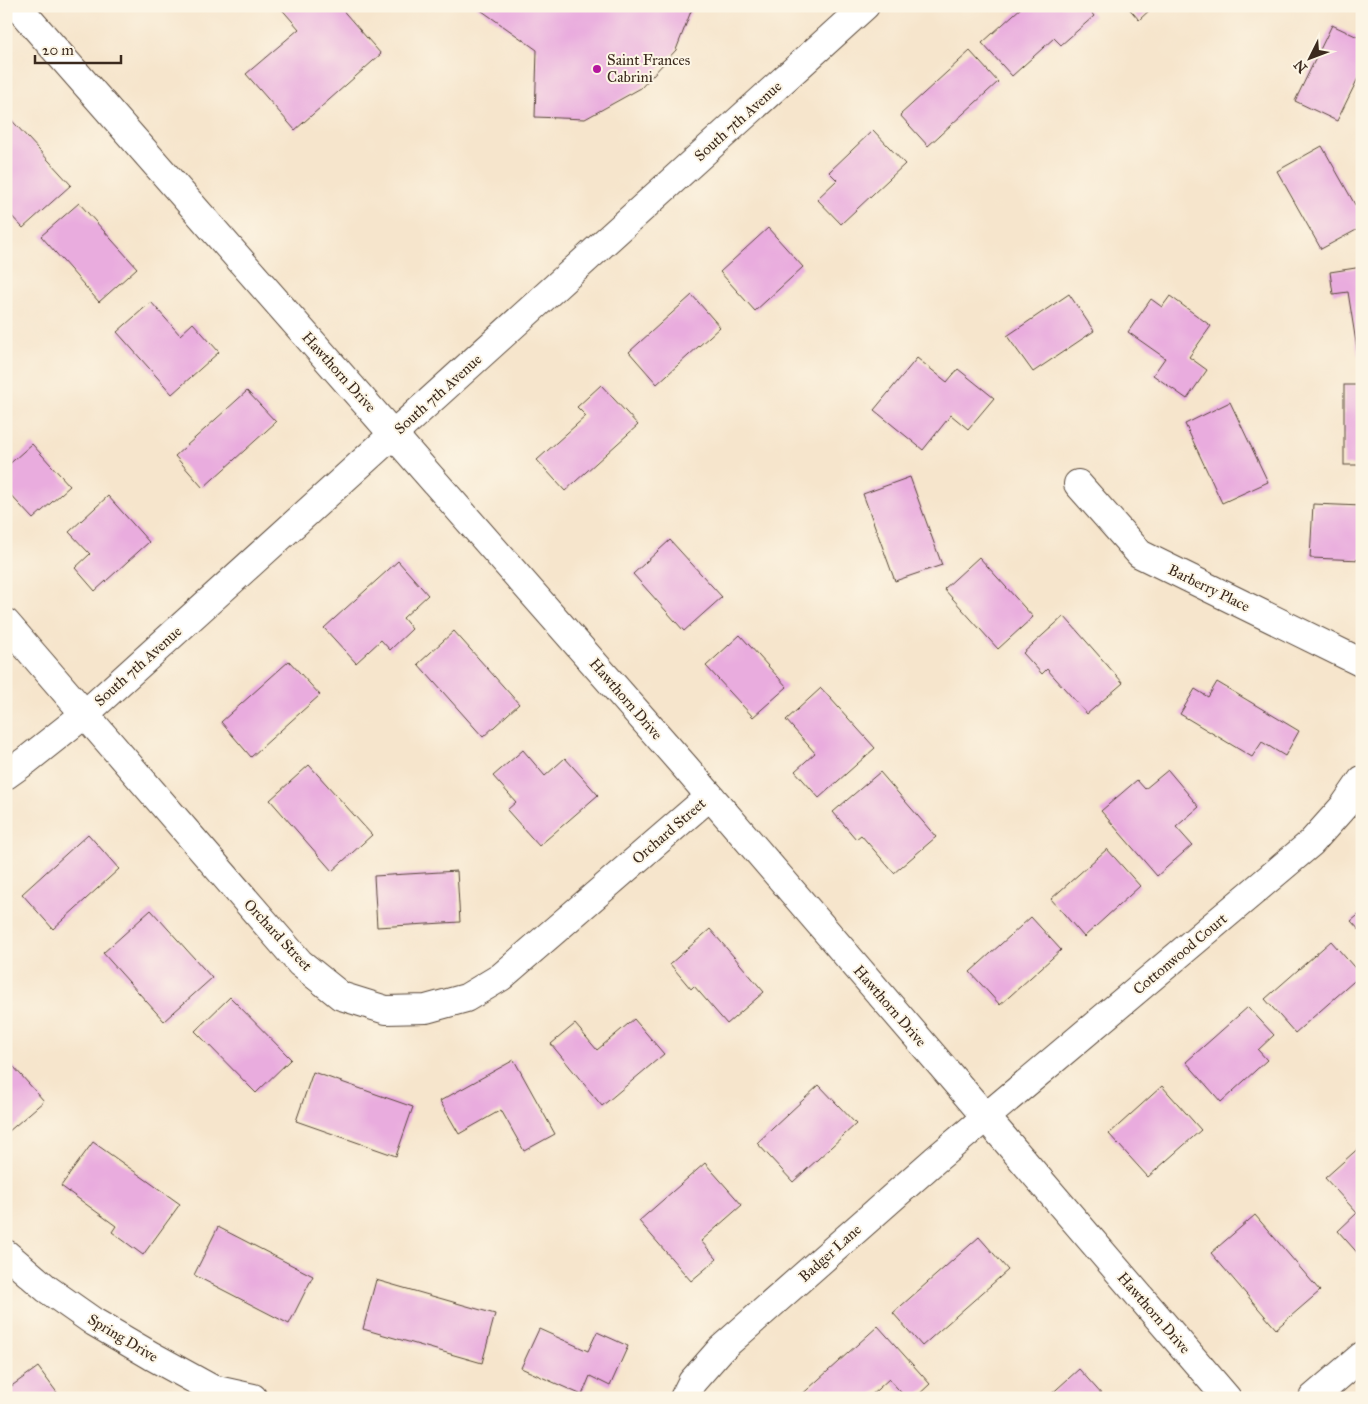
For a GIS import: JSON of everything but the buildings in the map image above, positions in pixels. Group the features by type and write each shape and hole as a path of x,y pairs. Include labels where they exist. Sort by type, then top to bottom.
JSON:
{"street":[{"name":"Hawthorn Drive","path":"17,6 710,796 1227,1398"},
{"name":"South 7th Avenue","path":"6,775 85,714 865,6"},
{"name":"Barberry Place","path":"1078,484 1140,554 1362,664"},
{"name":"Orchard Street","path":"6,623 300,963 342,996 386,1010 426,1009 466,998 501,977 710,796"},
{"name":"Cottonwood Court","path":"986,1118 1311,843 1344,806 1362,780"},
{"name":"Badger Lane","path":"684,1398 692,1382 721,1349 935,1160 986,1118"},
{"name":"Spring Drive","path":"6,1254 47,1289 94,1322 210,1394 253,1398"},
{"path":"1313,1398 1362,1356"}],"place":[{"name":"Saint Frances Cabrini","path":"597,69"}]}
